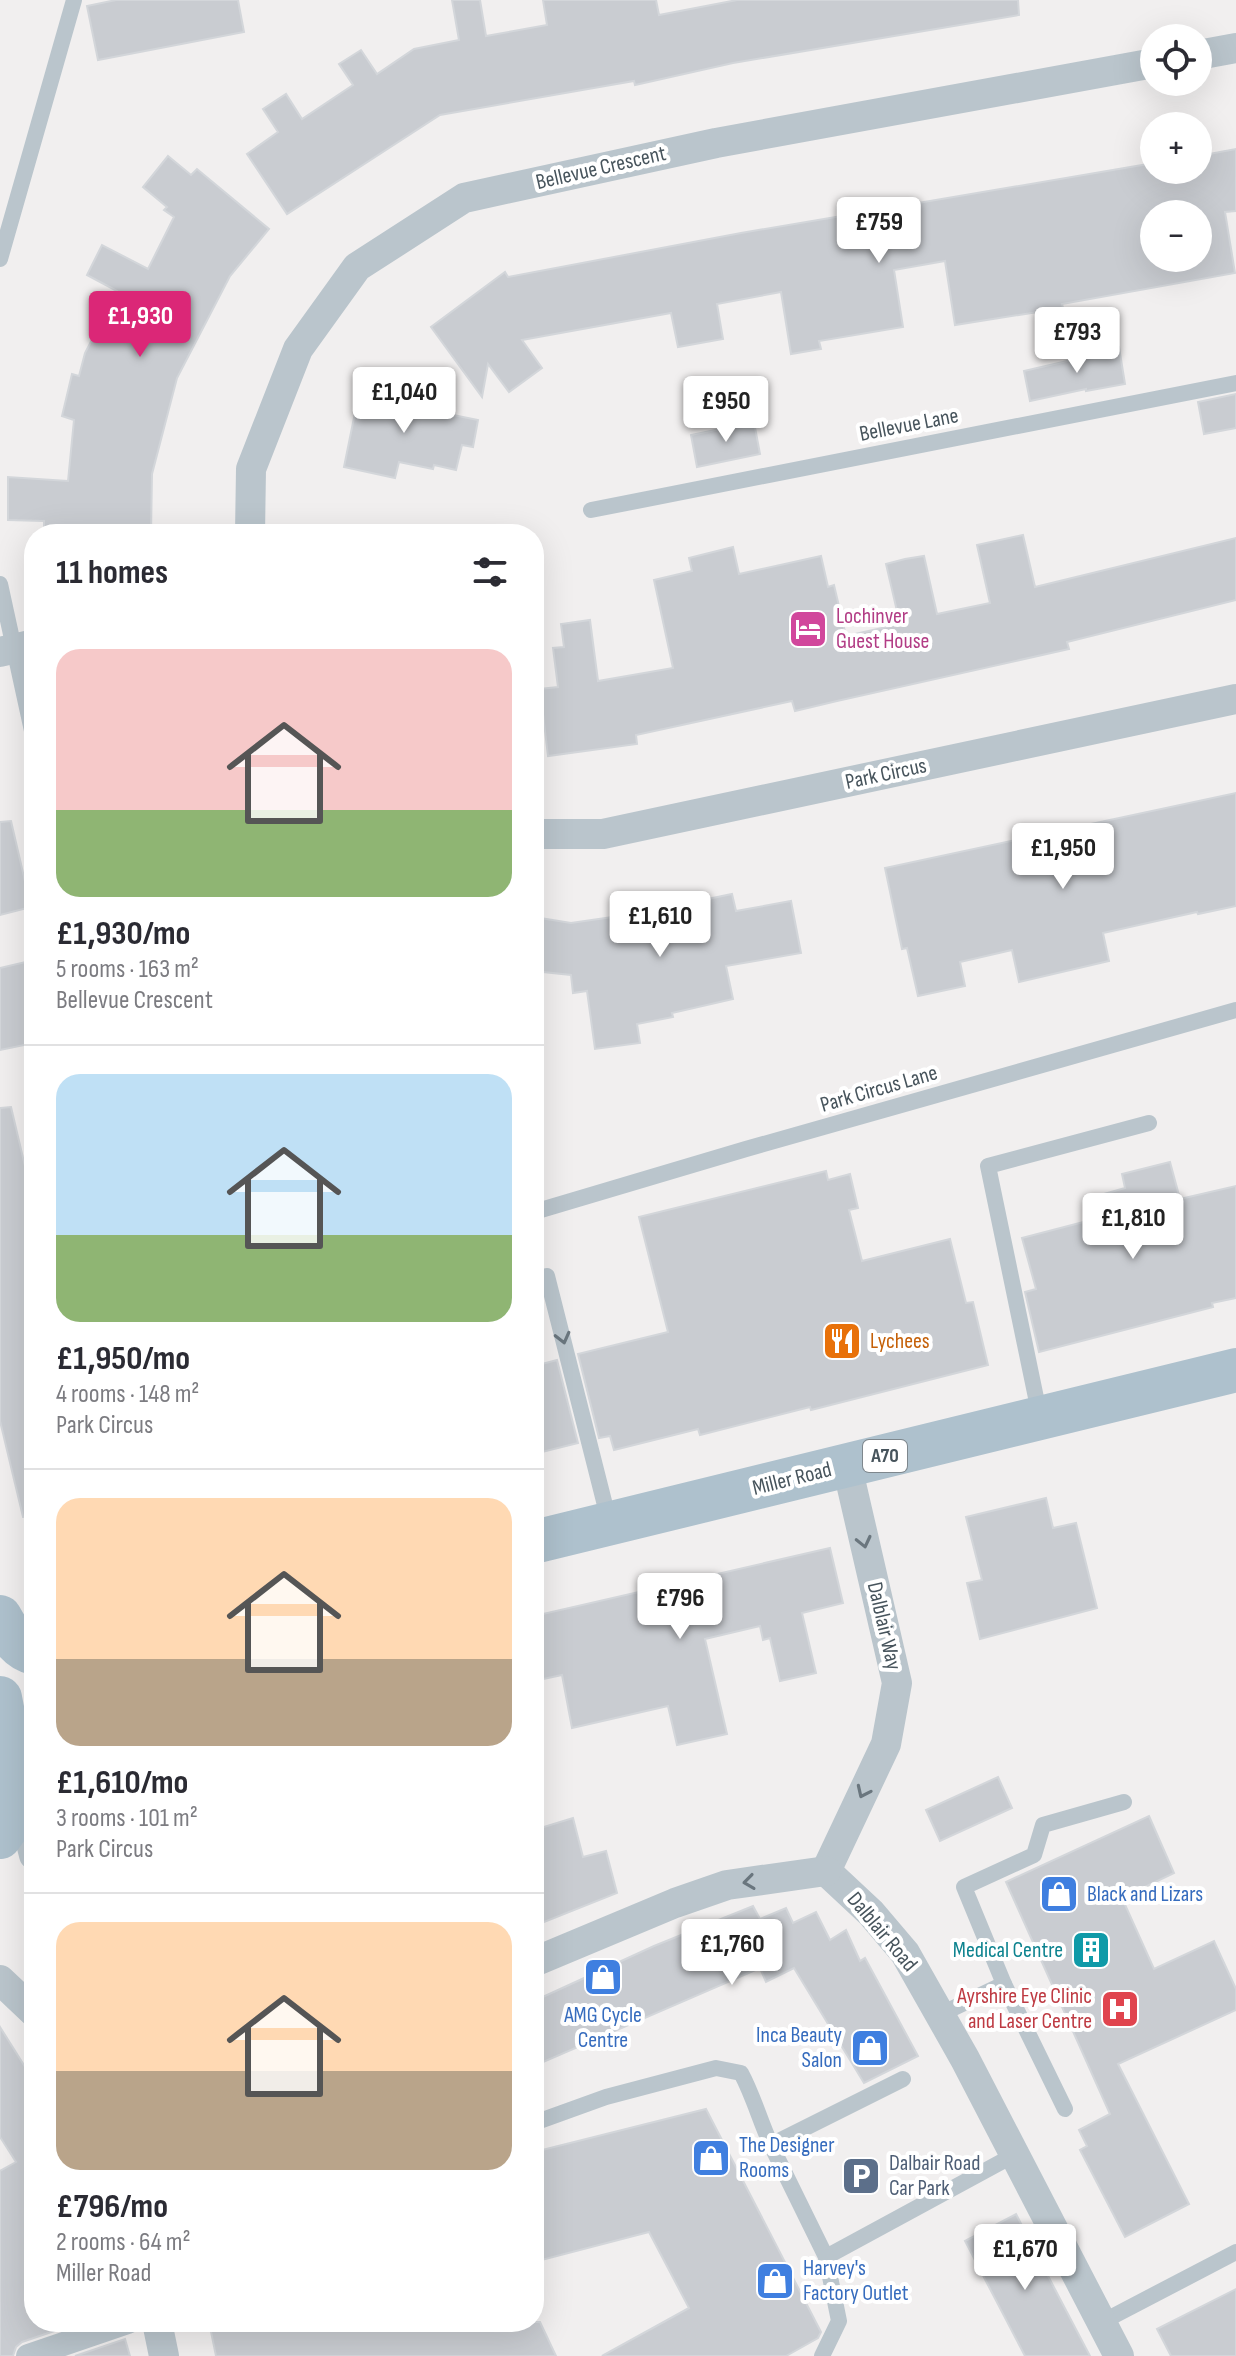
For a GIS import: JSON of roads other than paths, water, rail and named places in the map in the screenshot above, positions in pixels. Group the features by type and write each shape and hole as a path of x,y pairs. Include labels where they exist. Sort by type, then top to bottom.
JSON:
{"main road":[{"name":"Miller Road","path":"544,1540 1236,1370"},
{"path":"0,1617 12,1638 24,1650"},
{"path":"0,1698 19,1796 10,1823 0,1837"},
{"path":"11,1754 24,1722"}],"street":[{"path":"1212,52 1236,48"},
{"name":"Bellevue Crescent","path":"250,524 251,469 298,349 357,267 464,198 716,143 1140,66"},
{"name":"Park Circus","path":"544,834 603,834 1236,699"},
{"name":"Dalblair Way","path":"826,1871 886,1744 897,1683 847,1466"},
{"path":"19,1796 24,1816"},
{"path":"544,1958 675,1903 727,1885 826,1871"},
{"name":"Dalblair Road","path":"826,1871 871,1913 905,1953 941,2014 1119,2356"},
{"path":"0,1980 24,2003"},
{"path":"28,2356 99,2332"},
{"path":"159,2332 164,2356"}],"lane":[{"path":"0,259 74,0"},
{"name":"Bellevue Lane","path":"591,510 1236,383"},
{"path":"0,584 24,689"},
{"name":"Park Circus Lane","path":"544,1209 1236,1010"},
{"path":"1041,1418 988,1166 1149,1123"},
{"path":"544,1277 547,1276 610,1523"},
{"path":"1065,2109 1004,1984 964,1887 1034,1855 1043,1825 1124,1802"},
{"path":"941,2014 1004,1984"},
{"path":"544,2119 606,2097 716,2068 741,2073 771,2145 826,2257 839,2321 822,2356"},
{"path":"771,2145 903,2079"},
{"path":"826,2257 1014,2155"},
{"path":"1102,2322 1236,2252"}],"place":[{"name":"Lochinver Guest House","path":"808,629"},
{"name":"Lychees","path":"842,1341"},
{"name":"Black and Lizars","path":"1059,1894"},
{"name":"Medical Centre","path":"1091,1950"},
{"name":"AMG Cycle Centre","path":"603,1977"},
{"name":"Ayrshire Eye Clinic and Laser Centre","path":"1120,2009"},
{"name":"Inca Beauty Salon","path":"870,2048"},
{"name":"The Designer Rooms","path":"711,2158"},
{"name":"Dalbair Road Car Park","path":"861,2176"},
{"name":"Harvey's Factory Outlet","path":"775,2281"}]}
